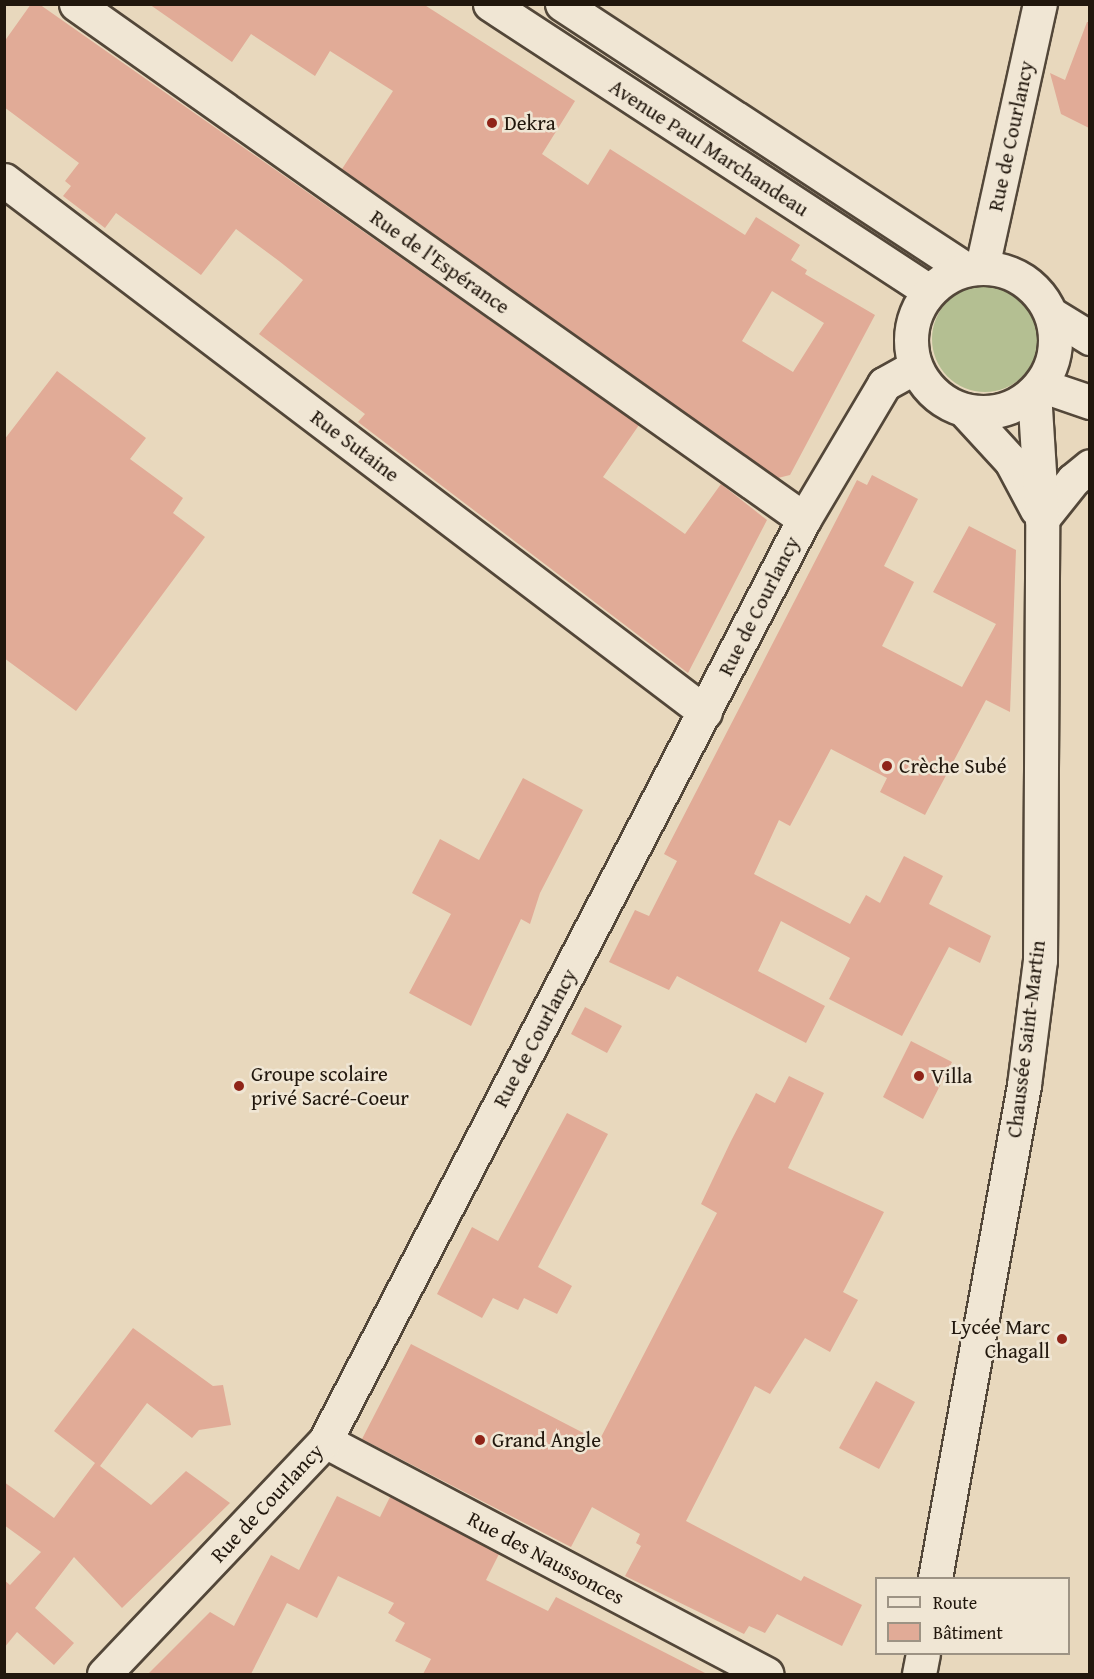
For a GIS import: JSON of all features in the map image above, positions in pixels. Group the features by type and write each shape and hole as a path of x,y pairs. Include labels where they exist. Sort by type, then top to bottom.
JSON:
{"street":[{"name":"Rue de l'Espérance","path":"76,4 804,519"},
{"name":"Avenue Paul Marchandeau","path":"490,4 929,291"},
{"name":"Avenue Paul Marchandeau","path":"562,4 973,268"},
{"name":"Rue de Courlancy","path":"973,268 1040,4"},
{"name":"Rue Sutaine","path":"4,180 705,712"},
{"path":"1042,519 1037,389 1055,352 1051,314 1039,293 1013,274 973,268 945,277 929,291 911,327 915,367 927,387 944,402 965,411 987,413 1009,408 1037,389 1089,402"},
{"path":"1051,314 1089,338"},
{"name":"Rue de Courlancy","path":"118,1670 326,1441 804,519 884,384 915,367"},
{"name":"Chaussée Saint-Martin","path":"935,1577 1024,1085 1040,960 1042,519 1011,461 965,411"},
{"path":"1042,519 1072,480 1089,466"},
{"name":"Rue des Naussonces","path":"326,1441 766,1674"},
{"path":"920,1674 923,1655"}],"green space":[{"path":"985,286 1005,290 1022,302 1034,319 1038,339 1034,359 1022,376 1005,388 985,392 965,388 948,376 936,359 932,339 936,319 948,302 965,290"}],"building":[{"path":"31,4 39,4 639,425 603,477 685,534 721,484 767,520 688,673 358,422 365,414 259,334 303,280 279,261 236,229 201,275 116,213 105,228 63,196 71,186 65,181 79,163 4,107 4,42"},
{"path":"149,4 423,4 575,101 542,154 588,185 610,149 745,235 756,217 800,245 791,260 807,270 805,274 875,315 790,475 778,478 342,169 393,91 330,51 315,76 251,34 232,62","holes":["772,291 824,323 793,372 742,341"]},
{"path":"1087,22 1089,22 1089,128 1061,114 1050,73 1065,80"},
{"path":"57,371 146,438 130,459 183,498 173,513 205,537 76,711 4,658 4,440"},
{"path":"872,475 918,499 884,566 914,582 882,646 962,687 996,624 933,592 969,526 1016,550 1010,712 986,700 925,815 880,792 887,778 831,749 790,826 779,820 754,874 850,924 866,895 880,903 904,856 943,876 929,904 991,936 980,963 949,947 902,1036 829,999 850,958 781,921 758,971 825,1006 806,1043 677,976 669,990 609,962 635,910 649,916 677,861 664,854 857,480 867,485"},
{"path":"523,778 583,810 540,893 530,924 521,919 471,1026 409,993 451,914 412,893 440,839 479,860"},
{"path":"585,1007 622,1026 607,1053 571,1034"},
{"name":"Villa","path":"911,1041 952,1062 923,1119 883,1097"},
{"path":"789,1076 824,1093 788,1168 884,1212 843,1292 858,1300 830,1352 805,1338 770,1394 755,1386 686,1521 801,1581 804,1576 862,1605 842,1646 777,1614 765,1633 749,1626 744,1634 625,1576 641,1546 636,1543 640,1534 592,1507 571,1547 362,1439 411,1344 599,1441 717,1213 701,1204 731,1141 756,1093 775,1103"},
{"path":"567,1113 608,1134 538,1267 572,1286 557,1314 524,1298 518,1310 493,1298 482,1318 437,1294 472,1227 498,1241"},
{"path":"133,1328 213,1386 223,1385 231,1425 199,1430 192,1438 147,1403 100,1466 151,1505 186,1471 230,1503 122,1608 74,1557 35,1608 74,1643 54,1665 17,1632 4,1648 4,1580 10,1585 41,1552 4,1525 4,1482 54,1518 95,1463 54,1431"},
{"path":"876,1381 915,1402 879,1469 839,1448"},
{"path":"337,1496 380,1517 390,1497 499,1554 486,1580 548,1611 556,1597 707,1674 423,1674 431,1659 395,1641 405,1623 388,1613 394,1603 338,1576 317,1618 287,1603 251,1674 148,1674 210,1612 234,1626 271,1555 299,1570"}],"place":[{"name":"Dekra","path":"492,123"},
{"name":"Crèche Subé","path":"887,766"},
{"name":"Villa","path":"919,1076"},
{"name":"Groupe scolaire privé Sacré-Coeur","path":"239,1086"},
{"name":"Lycée Marc Chagall","path":"1062,1339"},
{"name":"Grand Angle","path":"480,1440"}]}
